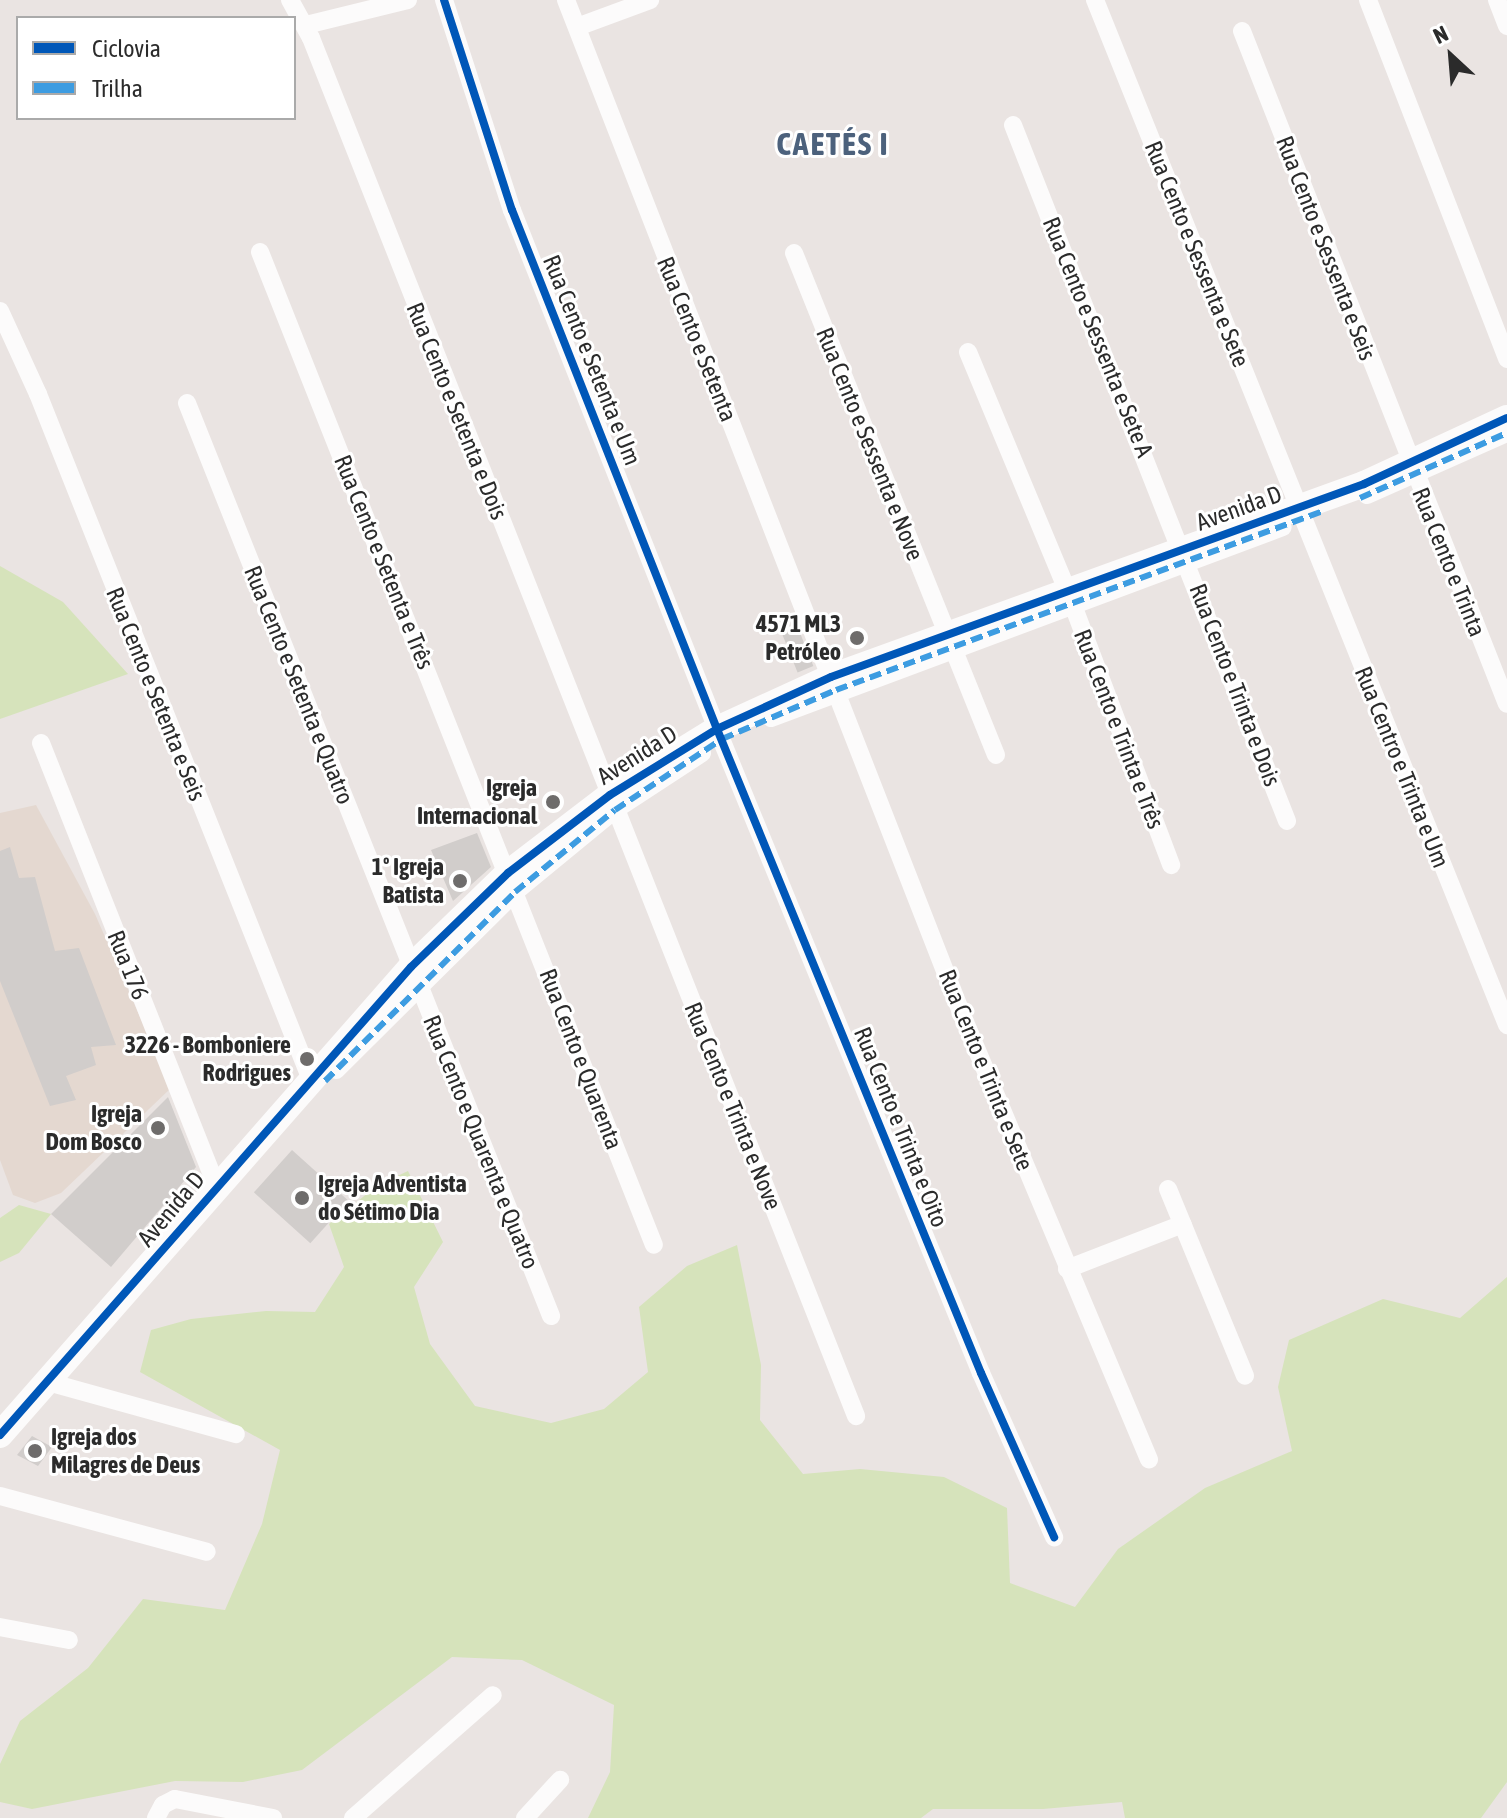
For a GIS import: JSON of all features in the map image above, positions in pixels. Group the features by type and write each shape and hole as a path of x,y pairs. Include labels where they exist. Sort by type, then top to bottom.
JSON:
{"street":[{"name":"Rua Cento e Setenta e Dois","path":"290,0 306,25 613,802"},
{"path":"306,25 408,0"},
{"name":"Rua Cento e Setenta e Um","path":"444,0 517,224 720,734"},
{"name":"Rua Cento e Setenta","path":"566,0 834,684"},
{"path":"577,27 609,7 650,0"},
{"name":"Rua Cento e Sessenta e Sete","path":"1095,0 1302,513"},
{"path":"1368,0 1507,359"},
{"path":"1497,0 1507,26"},
{"name":"Rua Cento e Sessenta e Seis","path":"1242,31 1412,471"},
{"name":"Rua Cento e Sessenta e Sete A","path":"1013,125 1186,556"},
{"name":"Rua Cento e Setenta e Três","path":"260,252 511,882"},
{"name":"Rua Cento e Sessenta e Nove","path":"794,253 996,755"},
{"name":"Rua Cento e Setenta e Seis","path":"0,311 38,394 310,1077"},
{"name":"Rua Cento e Trinta e Três","path":"968,352 1070,599 1171,865"},
{"name":"Rua Cento e Setenta e Quatro","path":"187,403 415,977"},
{"name":"Avenida D","path":"1412,471 1507,418"},
{"name":"Avenida D","path":"220,1190 310,1077 511,882 613,802 720,734 834,684 1302,513 1507,433"},
{"name":"Rua Cento e Trinta","path":"1412,471 1507,704"},
{"name":"Rua Centro e Trinta e Um","path":"1302,513 1507,1025"},
{"name":"Rua Cento e Trinta e Dois","path":"1186,556 1287,821"},
{"name":"Rua Cento e Trinta e Sete","path":"834,684 1067,1269 1149,1460"},
{"name":"Rua Cento e Trinta e Oito","path":"720,734 981,1373 1054,1537"},
{"name":"Rua 176","path":"41,743 220,1190"},
{"name":"Rua Cento e Trinta e Nove","path":"613,802 856,1416"},
{"name":"Rua Cento e Quarenta","path":"511,882 654,1245"},
{"name":"Avenida D","path":"0,1435 415,977"},
{"name":"Rua Cento e Quarenta e Quatro","path":"415,977 551,1316"},
{"path":"1168,1189 1245,1376"},
{"path":"1067,1269 1183,1224"},
{"path":"48,1382 236,1434"},
{"path":"0,1496 207,1552"},
{"path":"0,1627 69,1640"},
{"path":"353,1818 493,1695"},
{"path":"525,1818 560,1780"},
{"path":"156,1818 163,1805 175,1799 273,1818"}],"shaded area":[{"path":"36,805 95,914 171,1088 61,1193 35,1203 13,1195 0,1160 0,813"}],"green space":[{"path":"0,566 63,602 128,674 0,719"},
{"path":"408,1171 443,1242 414,1287 430,1344 475,1406 551,1423 604,1409 648,1372 639,1307 687,1266 737,1245 761,1365 760,1420 803,1474 860,1469 944,1477 1007,1508 1010,1583 1075,1607 1118,1549 1205,1488 1292,1451 1278,1387 1289,1340 1383,1299 1460,1318 1507,1277 1507,1782 1481,1818 1125,1818 1122,1802 1043,1809 933,1809 921,1818 588,1818 610,1772 614,1705 522,1660 452,1657 302,1770 243,1782 175,1781 32,1809 0,1802 0,1764 20,1721 88,1668 143,1599 225,1610 262,1524 280,1450 140,1372 151,1330 191,1319 266,1311 315,1312 344,1267 329,1224 378,1185"},
{"path":"19,1205 51,1214 19,1253 0,1262 0,1218"}],"building":[{"path":"798,628 813,666 798,672 782,634"},
{"name":"1º Igreja Batista","path":"477,833 491,867 453,901 431,850"},
{"path":"10,847 19,878 35,877 55,951 79,948 116,1045 91,1047 96,1065 66,1076 76,1100 50,1106 0,981 0,851"},
{"path":"168,1097 196,1167 111,1267 51,1214"},
{"name":"Igreja Adventista do Sétimo Dia","path":"292,1150 348,1201 310,1243 254,1192"},
{"name":"Igreja dos Milagres de Deus","path":"32,1436 52,1447 38,1466 17,1455"}],"marked path":[{"path":"1360,498 1507,433"},
{"path":"325,1081 515,892 615,810 722,739 836,690 1323,511"}],"cycle path":[{"path":"444,0 512,210 717,729 981,1373 1054,1537"},
{"path":"0,1435 411,967 508,873 610,795 717,729 831,677 1364,484 1507,418"}],"place":[{"name":"4571 ML3 Petróleo","path":"857,638"},
{"name":"Igreja Internacional","path":"553,802"},
{"name":"1º Igreja Batista","path":"460,881"},
{"name":"3226 - Bomboniere Rodrigues","path":"307,1059"},
{"name":"Igreja Dom Bosco","path":"158,1128"},
{"name":"Igreja Adventista do Sétimo Dia","path":"302,1198"},
{"name":"Igreja dos Milagres de Deus","path":"35,1451"}],"district":[{"name":"CAETÉS I","path":"833,144"}]}
